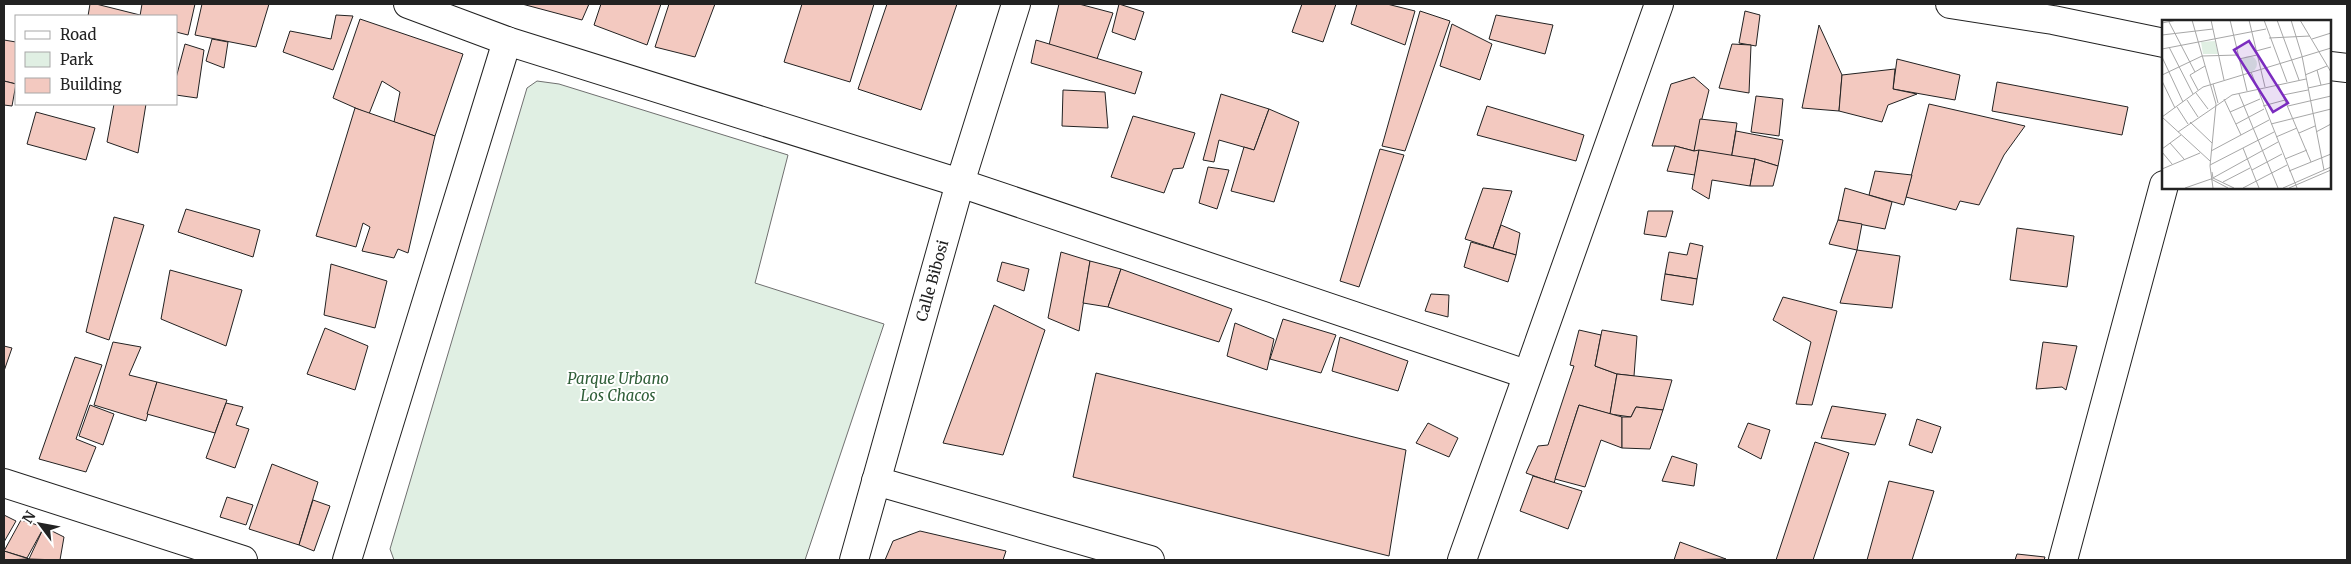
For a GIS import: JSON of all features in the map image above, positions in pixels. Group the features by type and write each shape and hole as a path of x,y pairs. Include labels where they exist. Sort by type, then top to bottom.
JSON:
{"street":[{"path":"408,4 507,41 960,183 1526,374"},
{"name":"Calle Bibosi","path":"854,560 960,183 1016,4"},
{"path":"1462,560 1526,374 1659,4"},
{"path":"1950,4 2056,12 2162,42"},
{"path":"347,560 507,41"},
{"path":"2331,66 2347,68"},
{"path":"2062,560 2163,189"},
{"path":"876,481 1150,560"},
{"path":"4,483 195,554 243,560"}],"green space":[{"name":"Parque Urbano Los Chacos","path":"537,81 559,84 788,155 755,283 884,324 805,560 394,560 390,549 527,88"}],"building":[{"path":"90,4 96,4 140,15 88,15"},
{"path":"142,4 195,4 188,35 178,32 178,15 140,15"},
{"path":"202,4 269,4 256,47 195,35"},
{"path":"522,4 589,4 582,20"},
{"path":"601,4 661,4 647,45 594,25"},
{"path":"669,4 715,4 695,57 655,47"},
{"path":"802,4 874,4 850,82 784,62"},
{"path":"887,4 957,4 921,110 858,89"},
{"path":"1059,4 1079,4 1113,13 1097,59 1049,45"},
{"path":"1119,4 1144,12 1135,40 1112,32"},
{"path":"1302,4 1336,4 1323,42 1292,32"},
{"path":"1357,4 1387,4 1415,11 1405,45 1351,24"},
{"path":"1420,11 1450,21 1405,151 1382,146"},
{"path":"1745,11 1760,15 1756,46 1739,43"},
{"path":"336,15 353,16 333,70 283,52 290,31 331,39"},
{"path":"1496,15 1553,25 1545,54 1489,39"},
{"path":"360,19 463,54 435,136 394,122 400,92 382,81 369,114 333,98"},
{"path":"1452,24 1492,44 1480,80 1440,66"},
{"path":"1819,25 1842,75 1839,111 1802,108"},
{"path":"212,39 228,42 224,68 206,61"},
{"path":"4,40 15,42 15,84 4,81"},
{"path":"1036,40 1142,72 1135,94 1031,63"},
{"path":"185,44 204,50 197,98 178,95 178,70"},
{"path":"1732,44 1751,45 1749,93 1719,88"},
{"path":"1897,59 1960,75 1955,100 1893,89"},
{"path":"1895,69 1893,89 1917,94 1888,105 1882,122 1839,111 1842,75"},
{"path":"1694,77 1709,90 1694,151 1675,146 1652,146 1671,84"},
{"path":"4,81 15,84 15,90 12,106 4,105"},
{"path":"1997,82 2128,107 2122,135 1992,111"},
{"path":"1063,90 1105,92 1108,128 1062,126"},
{"path":"1221,94 1269,109 1254,150 1219,140 1214,162 1203,160"},
{"path":"1756,96 1783,99 1779,136 1751,132"},
{"path":"1929,104 2025,126 2004,155 1979,205 1960,201 1956,210 1906,197"},
{"path":"114,105 146,105 138,153 107,142"},
{"path":"1487,106 1584,135 1576,161 1477,135"},
{"path":"355,108 435,136 408,253 398,249 394,258 362,251 370,227 363,223 356,247 316,236"},
{"path":"1269,109 1299,122 1274,202 1231,191 1244,147 1254,150"},
{"path":"36,112 95,128 86,160 27,144"},
{"path":"1133,116 1195,133 1183,168 1173,169 1164,193 1111,177"},
{"path":"1700,119 1737,123 1731,160 1694,151"},
{"path":"1736,131 1783,140 1778,166 1755,159 1731,160"},
{"path":"1675,146 1694,151 1699,150 1695,175 1667,171"},
{"path":"1380,149 1404,155 1359,287 1340,281"},
{"path":"1699,150 1755,159 1750,186 1712,180 1709,199 1692,189"},
{"path":"1755,159 1778,166 1773,186 1750,186"},
{"path":"1208,167 1229,170 1217,209 1199,203"},
{"path":"1875,171 1912,175 1904,205 1869,195"},
{"path":"1483,188 1512,191 1493,248 1465,239"},
{"path":"1845,188 1892,202 1885,229 1838,220"},
{"path":"186,209 260,230 253,257 178,232"},
{"path":"1648,211 1673,211 1666,237 1644,234"},
{"path":"114,217 144,225 109,340 86,332"},
{"path":"1838,220 1862,224 1857,250 1829,244"},
{"path":"1501,225 1520,233 1516,255 1493,248"},
{"path":"2017,228 2074,236 2067,287 2010,280"},
{"path":"1471,242 1516,255 1508,282 1464,267"},
{"path":"1690,243 1703,246 1697,279 1665,274 1669,252 1687,255"},
{"path":"1857,250 1900,256 1892,308 1840,303"},
{"path":"1061,252 1090,261 1079,331 1048,318"},
{"path":"1090,261 1121,269 1108,307 1083,303"},
{"path":"1002,262 1029,269 1024,291 997,281"},
{"path":"331,264 387,281 375,328 324,315"},
{"path":"1121,269 1232,309 1219,342 1108,307"},
{"path":"170,270 242,290 226,346 161,319"},
{"path":"1665,274 1697,279 1693,305 1661,300"},
{"path":"1431,294 1449,295 1448,317 1425,311"},
{"path":"1783,297 1837,311 1812,405 1796,404 1811,342 1773,320"},
{"path":"994,305 1045,330 1003,455 943,443"},
{"path":"1283,319 1336,335 1321,373 1270,359"},
{"path":"1235,323 1274,339 1267,370 1227,356"},
{"path":"325,328 368,346 355,390 307,374"},
{"path":"1579,330 1601,335 1595,366 1617,374 1610,414 1579,405 1554,483 1526,473 1538,446 1548,445 1574,366 1570,365"},
{"path":"1602,330 1637,336 1634,376 1617,374 1595,366"},
{"path":"1340,337 1408,361 1398,391 1332,371"},
{"path":"113,342 141,347 129,375 157,382 146,421 94,405"},
{"path":"2043,342 2077,346 2066,390 2062,387 2036,389"},
{"path":"4,346 12,348 4,371"},
{"path":"75,357 102,365 76,439 96,447 86,472 39,459"},
{"path":"1096,373 1406,450 1389,556 1073,477"},
{"path":"1617,374 1672,380 1663,410 1636,407 1631,417 1610,414"},
{"path":"157,382 227,400 215,433 147,414"},
{"path":"226,403 243,407 236,425 249,429 235,468 206,458"},
{"path":"90,405 114,414 103,445 79,436"},
{"path":"1579,405 1622,417 1622,448 1601,440 1585,487 1555,479"},
{"path":"1832,406 1886,414 1875,445 1821,438"},
{"path":"1636,407 1663,410 1650,449 1622,448 1622,417 1631,417"},
{"path":"1917,419 1941,427 1932,453 1909,445"},
{"path":"1428,423 1458,438 1449,457 1416,443"},
{"path":"1748,423 1770,430 1761,459 1738,447"},
{"path":"1815,442 1849,453 1813,560 1776,560"},
{"path":"1672,456 1697,464 1694,486 1662,481"},
{"path":"272,464 318,482 299,545 249,529"},
{"path":"1533,476 1582,491 1568,529 1520,511"},
{"path":"1889,481 1934,491 1912,560 1867,560"},
{"path":"227,497 253,505 246,525 220,517"},
{"path":"313,500 330,506 314,551 299,545"},
{"path":"4,515 16,521 4,542"},
{"path":"21,520 44,527 27,558 4,551"},
{"path":"44,527 64,537 60,560 29,559"},
{"path":"920,531 1006,551 1003,560 885,560 893,541"},
{"path":"1680,542 1726,559 1674,560"},
{"path":"4,551 29,559 4,560"},
{"path":"2017,554 2045,557 2044,560 2015,560"}]}
